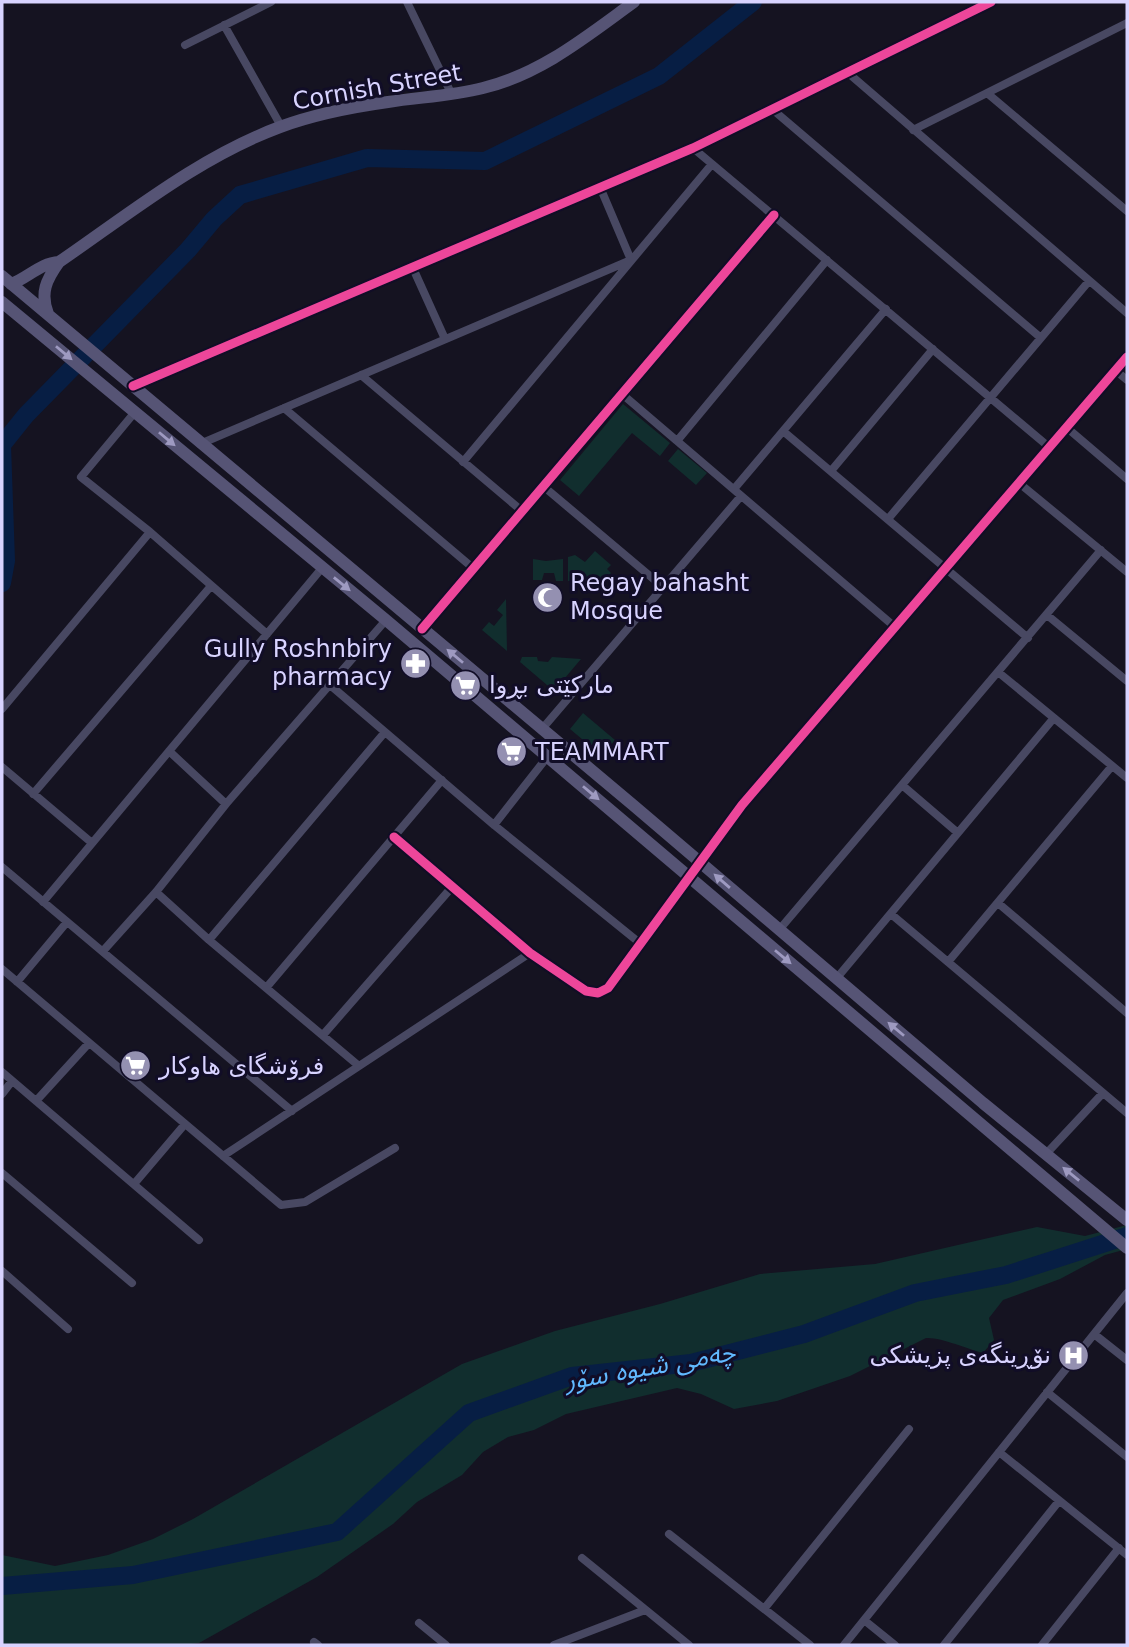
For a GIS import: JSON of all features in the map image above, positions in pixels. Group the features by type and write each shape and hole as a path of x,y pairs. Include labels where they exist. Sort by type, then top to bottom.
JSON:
{"main road":[{"name":"Cornish Street","path":"6,280 48,263 58,262 209,160 244,142 319,115 358,107 452,95 517,78 547,63 634,2"},
{"path":"48,314 44,287 46,279 58,262"},
{"path":"6,280 836,979 1046,1154 1124,1215"},
{"path":"2,302 548,756 1127,1248"},
{"path":"114,394 134,386"}],"street":[{"path":"185,45 271,2"},
{"path":"407,2 452,95"},
{"path":"134,386 693,148 991,2"},
{"path":"913,130 1127,23"},
{"path":"224,25 281,127"},
{"path":"847,72 1127,313"},
{"path":"987,93 1127,212"},
{"path":"772,109 1041,338"},
{"path":"693,148 1049,447"},
{"path":"463,462 712,164"},
{"path":"600,187 631,260"},
{"path":"422,629 774,215"},
{"path":"200,444 631,260"},
{"path":"677,441 827,260"},
{"path":"412,266 445,340"},
{"path":"888,519 1089,281"},
{"path":"542,729 663,587 783,431 886,309"},
{"path":"831,471 933,349"},
{"path":"394,837 530,953 586,991 598,993 608,988 741,805 1127,357"},
{"path":"1115,370 1127,380"},
{"path":"361,375 522,511"},
{"path":"622,394 895,627"},
{"path":"284,408 473,568"},
{"path":"135,412 82,477 267,634"},
{"path":"1066,427 1127,479"},
{"path":"783,431 1028,638"},
{"path":"1019,483 1127,572"},
{"path":"543,486 663,587"},
{"path":"2,709 150,532"},
{"path":"779,930 1101,550"},
{"path":"43,902 322,568"},
{"path":"33,794 211,586"},
{"path":"1047,615 1127,681"},
{"path":"103,951 386,620"},
{"path":"998,672 1127,779"},
{"path":"330,685 494,825 641,944"},
{"path":"836,979 1053,719"},
{"path":"209,940 385,732"},
{"path":"169,751 226,804"},
{"path":"494,825 548,756"},
{"path":"948,962 1112,766"},
{"path":"2,767 92,843"},
{"path":"266,988 442,780"},
{"path":"902,785 958,833"},
{"path":"2,867 292,1111"},
{"path":"323,1035 452,887"},
{"path":"156,892 359,1066"},
{"path":"998,903 1127,1013"},
{"path":"891,914 1127,1113"},
{"path":"17,982 67,922"},
{"path":"223,1156 530,953"},
{"path":"2,969 281,1205 305,1202 395,1148"},
{"path":"36,1101 89,1043"},
{"path":"2,1072 199,1240"},
{"path":"2,1094 12,1081"},
{"path":"1046,1154 1103,1093"},
{"path":"134,1184 185,1124"},
{"path":"2,1173 132,1283"},
{"path":"2,1271 68,1329"},
{"path":"844,1645 1127,1293"},
{"path":"1094,1334 1127,1360"},
{"path":"1047,1392 1127,1457"},
{"path":"764,1609 909,1429"},
{"path":"999,1452 1127,1555"},
{"path":"944,1645 1059,1501"},
{"path":"668,1534 810,1645"},
{"path":"1047,1643 1119,1548"},
{"path":"582,1558 690,1645"},
{"path":"554,1645 567,1643 645,1610"},
{"path":"864,1620 895,1645"},
{"path":"419,1623 446,1645"}],"green space":[{"path":"623,404 670,443 660,456 632,433 579,496 560,480"},
{"path":"678,449 707,473 696,485 668,461"},
{"path":"595,551 611,565 607,569 611,573 605,580 568,581 568,557 575,555 585,562"},
{"path":"533,559 563,559 563,581 556,581 554,573 544,573 542,580 533,580"},
{"path":"506,599 507,651 482,630 489,622 494,626 503,615 497,610"},
{"path":"522,657 537,657 538,661 548,662 552,657 581,659 554,691 520,662"},
{"path":"583,713 615,740 602,756 570,729"},
{"path":"1127,1225 1127,1249 1105,1255 1060,1279 1003,1300 989,1318 994,1340 983,1353 946,1341 926,1338 850,1376 777,1401 734,1409 701,1394 677,1388 566,1414 534,1430 508,1437 483,1452 462,1475 417,1502 393,1524 317,1577 199,1643 2,1645 2,1555 55,1566 108,1555 153,1539 193,1519 462,1364 555,1331 660,1304 760,1274 875,1264 1037,1227 1085,1236"}],"waterway":[{"path":"2,583 6,561 2,445 26,415 240,195 367,158 485,161 659,76 753,2"},
{"name":"چەمی شیوە سۆر","path":"2,1586 133,1575 337,1532 469,1413 572,1376 691,1363 804,1334 915,1293 1006,1275 1127,1236"}],"cycle path":[{"path":"133,386 693,148 991,2"},
{"path":"422,629 774,215"},
{"path":"394,837 530,953 586,991 598,993 608,988 742,805 1127,357"}],"place":[{"name":"Regay bahasht Mosque","path":"547,597"},
{"name":"Gully Roshnbiry pharmacy","path":"415,663"},
{"name":"مارکێتی بڕوا","path":"466,685"},
{"name":"TEAMMART","path":"512,752"},
{"name":"فرۆشگای ھاوکار","path":"136,1066"},
{"name":"نۆڕینگەی پزیشکی","path":"1074,1355"}]}
